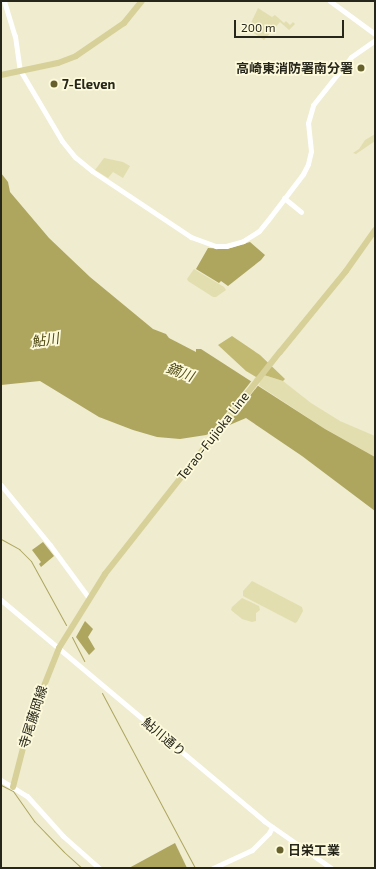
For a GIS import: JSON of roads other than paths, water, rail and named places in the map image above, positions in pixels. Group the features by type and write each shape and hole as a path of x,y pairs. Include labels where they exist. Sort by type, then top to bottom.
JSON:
{"main road":[{"path":"1,75 66,61 83,52 124,23 142,1"},
{"name":"Terao-Fujioka Line","path":"59,648 89,598 125,548 286,343 346,271 375,230"},
{"name":"寺尾藤岡線","path":"13,787 30,721 59,648"}],"street":[{"path":"4,1 15,36 20,70 62,141 75,157 92,171 197,241 222,246 243,241 259,231 303,174 308,164 311,151 308,123 313,105 351,57 375,40"},
{"path":"330,1 375,34"},
{"path":"284,198 301,212"},
{"path":"1,485 50,545 89,598"},
{"name":"鮎川通り","path":"1,600 272,827 331,868"},
{"path":"1,780 27,796 63,836 99,868"},
{"path":"213,868 252,850 269,833 272,827"}],"water":[{"path":"1,173 8,182 10,192 49,238 90,277 153,329 166,334 169,338 196,352 196,349 201,349 325,429 375,457 375,511 302,456 246,418 206,435 180,439 157,437 133,430 99,417 40,381 1,385"},
{"path":"250,242 265,255 261,260 228,286 221,281 219,283 196,269 208,248 227,249"},
{"path":"43,542 54,556 41,567 39,564 41,562 32,550"},
{"path":"85,621 93,629 88,637 95,649 89,655 76,637"},
{"path":"175,843 187,868 129,868"}],"waterway":[{"path":"1,539 19,549 31,561 66,625"},
{"path":"72,637 84,661"},
{"path":"102,693 195,868"},
{"path":"1,785 13,791 34,821 82,868"}],"place":[{"name":"高崎東消防署南分署","path":"361,68"},
{"name":"7-Eleven","path":"54,84"},
{"name":"日栄工業","path":"280,850"}],"water label":[{"name":"鮎川","path":"45,340"},
{"name":"鏑川","path":"180,372"}]}
